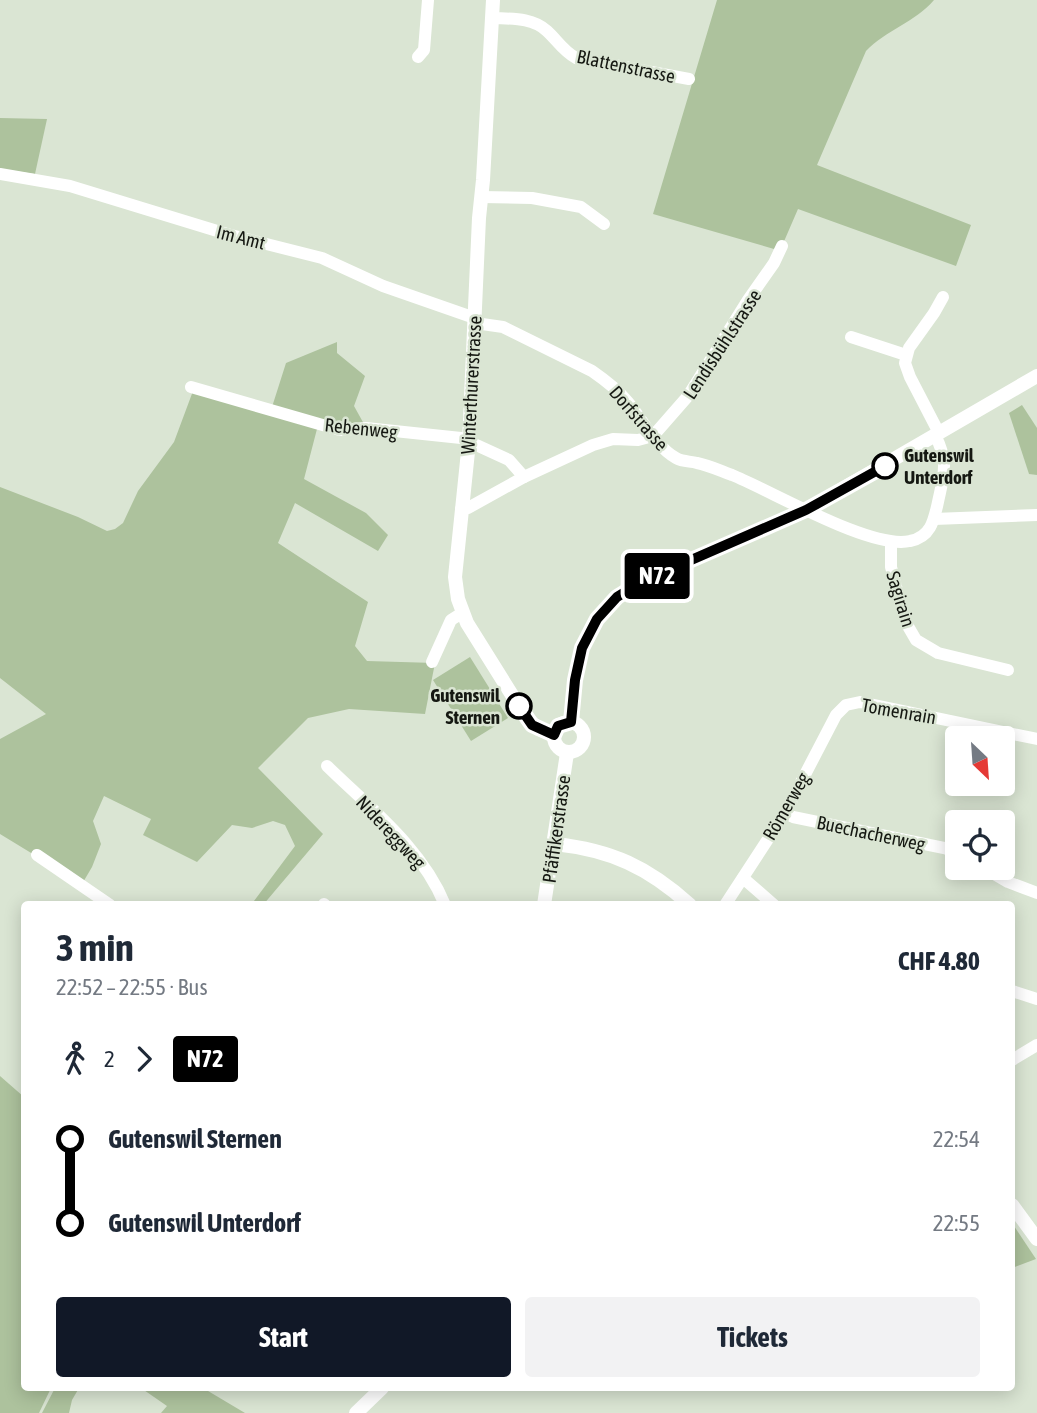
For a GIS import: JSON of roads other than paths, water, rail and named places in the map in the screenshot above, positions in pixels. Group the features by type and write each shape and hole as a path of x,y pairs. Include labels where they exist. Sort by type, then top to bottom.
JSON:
{"main road":[{"name":"Winterthurerstrasse","path":"493,0 475,319 472,443 461,509 455,577 462,613 475,639 527,719 539,729 554,735"},
{"path":"571,722 575,680 582,648 597,619 617,597 643,581 806,510 1037,376"},
{"path":"571,722 581,728 584,739 579,749 567,752 557,747 554,735 558,726 571,722"},
{"name":"Pfäffikerstrasse","path":"545,901 567,752"},
{"path":"555,844 622,858 660,880 685,901"},
{"path":"1015,1209 1037,1239"},
{"path":"356,1413 379,1391"}],"street":[{"path":"418,57 424,50 428,0"},
{"name":"Blattenstrasse","path":"492,18 521,20 539,25 576,58 689,79"},
{"name":"Im Amt","path":"0,174 70,186 220,232 322,258 383,286 475,319"},
{"path":"481,197 532,198 581,207 604,224"},
{"name":"Lendisbühlstrasse","path":"653,436 688,396 774,263 782,246"},
{"path":"891,542 908,542 920,538 929,530 934,519 945,462 943,450 905,363 906,355 943,297"},
{"name":"Dorfstrasse","path":"475,319 482,324 503,327 592,371 627,401 653,436 676,458 734,476 806,510 891,542"},
{"path":"851,337 906,355"},
{"name":"Rebenweg","path":"191,387 340,430 366,428 461,438 509,460 524,477"},
{"path":"461,509 476,504 561,458 606,440 638,440 653,436"},
{"path":"934,519 1037,515"},
{"name":"Sagirain","path":"891,542 891,567 905,621 916,640 938,653 1008,670"},
{"path":"432,662 451,620 462,613"},
{"name":"Tomenrain","path":"844,707 860,702 1037,740"},
{"name":"Römerweg","path":"728,901 785,813 836,715 844,707"},
{"name":"Nidereggweg","path":"327,766 415,854 433,880 443,901"},
{"name":"Buechacherweg","path":"785,813 793,817 945,848"},
{"path":"37,855 105,901"},
{"path":"743,878 769,901"},
{"path":"1005,880 1037,893"},
{"path":"1015,992 1037,999"},
{"path":"1015,1058 1037,1045"}],"place":[{"name":"Gutenswil Unterdorf","path":"885,466"},
{"name":"Gutenswil Sternen","path":"519,706"}]}
